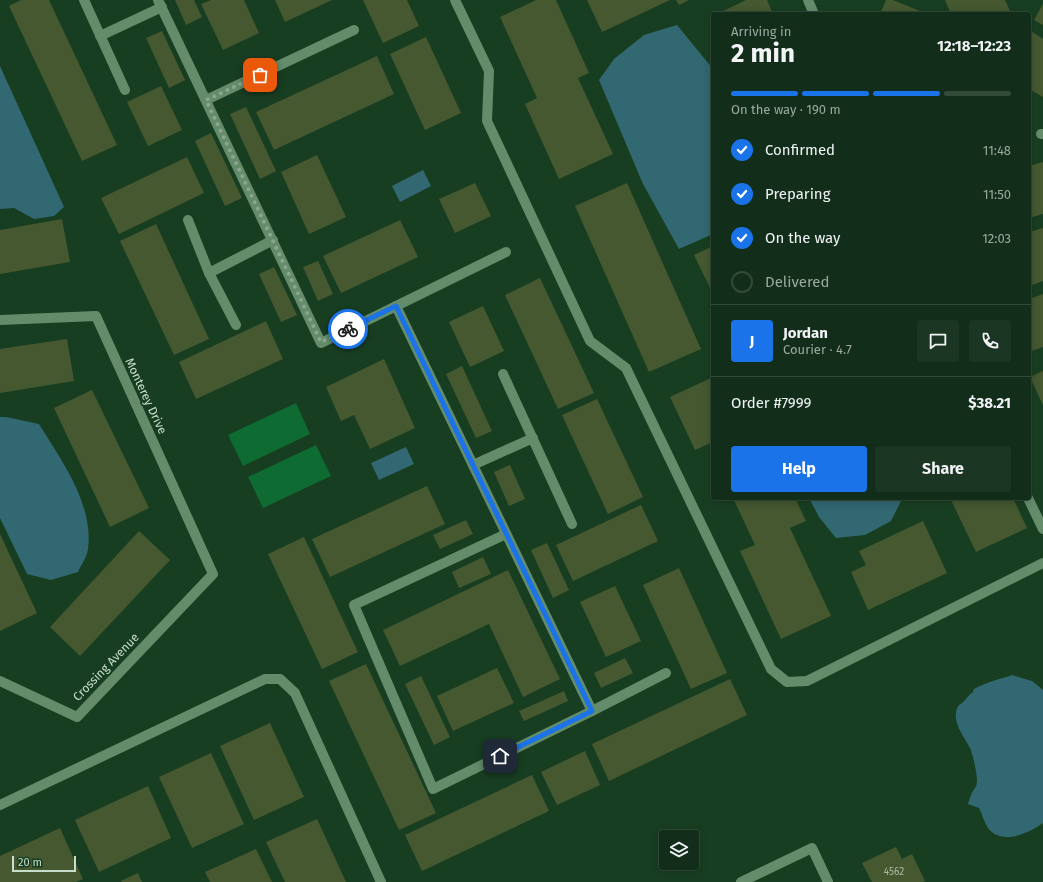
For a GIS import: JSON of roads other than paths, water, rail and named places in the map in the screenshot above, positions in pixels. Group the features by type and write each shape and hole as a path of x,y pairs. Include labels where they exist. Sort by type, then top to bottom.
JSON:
{"lane":[{"path":"84,0 126,90"},
{"path":"455,0 489,71 486,121 590,341 626,368 771,669 787,682 807,681 1043,563"},
{"path":"808,0 813,12"},
{"path":"100,36 160,3 321,342 506,252"},
{"path":"206,100 354,30"},
{"path":"188,220 209,272 236,325"},
{"path":"209,272 273,240"},
{"path":"396,306 592,711"},
{"name":"Monterey Drive","path":"0,320 96,316 213,574"},
{"path":"503,374 572,524"},
{"path":"473,464 533,438"},
{"path":"1029,500 1043,529"},
{"path":"506,534 354,605 433,789 666,673"},
{"name":"Crossing Avenue","path":"0,681 77,716 213,574"},
{"path":"0,805 265,679 280,679 295,693 381,882"},
{"path":"741,882 812,848 828,882"}],"water":[{"path":"677,25 711,67 711,235 679,249 643,184 599,80 614,59 644,35"},
{"path":"0,66 64,207 54,216 34,219 14,208 0,209"},
{"path":"423,170 431,186 400,202 392,186"},
{"path":"0,417 39,424 74,483 81,499 89,532 88,549 78,572 51,580 27,574 0,518"},
{"path":"406,447 414,464 379,480 371,463"},
{"path":"810,500 901,500 891,521 865,535 836,538 819,517"},
{"path":"1013,675 1032,681 1043,690 1043,823 1023,834 1008,837 994,833 988,828 979,808 968,804 977,781 974,759 970,748 958,727 956,710 974,689"}]}
